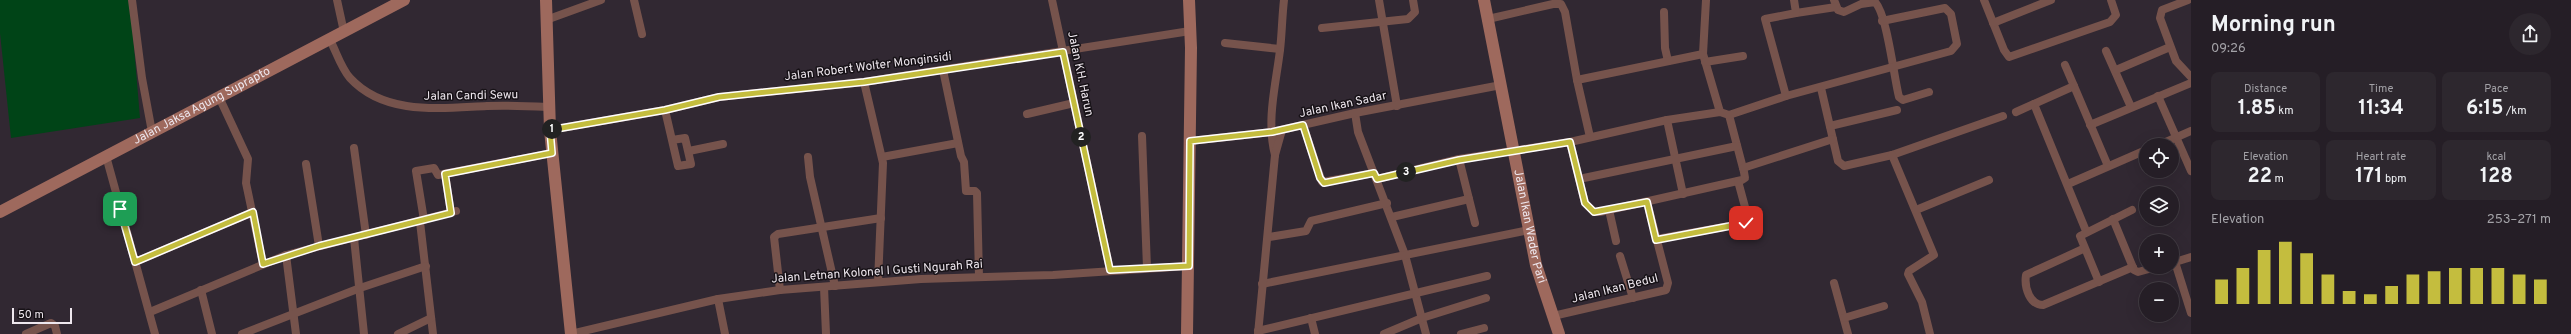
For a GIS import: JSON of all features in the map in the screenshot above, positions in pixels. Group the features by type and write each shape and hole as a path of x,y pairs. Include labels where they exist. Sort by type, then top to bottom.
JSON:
{"main road":[{"name":"Jalan Jaksa Agung Suprapto","path":"0,212 404,0"},
{"path":"546,0 548,107 571,334"},
{"path":"1187,334 1190,141 1189,0"},
{"name":"Jalan Ikan Wader Pari","path":"1484,0 1536,266 1559,334"}],"street":[{"path":"132,0 152,132"},
{"path":"337,0 344,32"},
{"path":"546,20 601,0"},
{"path":"634,0 642,34"},
{"name":"Jalan KH. Harun","path":"1052,0 1110,270"},
{"path":"1276,155 1272,132 1273,96 1280,49 1284,0"},
{"path":"1379,0 1396,106"},
{"path":"1322,28 1382,23 1412,16 1415,12 1413,0"},
{"path":"1706,0 1704,58 1720,112"},
{"path":"1794,0 1796,13"},
{"path":"1984,0 2004,50 2010,57 2018,56 2110,22 2116,15 2111,0"},
{"path":"1993,23 2051,0"},
{"path":"2188,0 2160,12 2160,18 2176,61 2191,77"},
{"path":"1786,96 1766,19 1835,3 1844,12 1861,4 1875,2 1882,21 1901,99 1929,92"},
{"path":"1488,19 1553,4 1562,4 1565,12 1576,80 1590,137"},
{"path":"1303,125 1322,182 1376,176 1459,160 1570,142 1667,120 1720,112 1728,115 1786,96 1821,88 1954,49 1957,44 1951,14 1942,8 1882,21"},
{"path":"1664,12 1665,48 1668,61"},
{"name":"Jalan Robert Wolter Monginsidi","path":"550,130 665,110 719,97 864,82 1190,31"},
{"name":"Jalan Candi Sewu","path":"330,40 348,76 360,88 401,105 421,109 489,106 548,107"},
{"path":"1225,43 1280,49"},
{"path":"2116,70 2170,47"},
{"path":"2106,50 2131,107"},
{"path":"1576,80 1668,61 1743,56"},
{"path":"2065,66 2108,166"},
{"path":"943,70 958,143 964,162 966,191 975,191 977,193 979,277"},
{"path":"864,82 882,157 878,282"},
{"path":"2090,125 2191,83"},
{"name":"Jalan Ikan Sadar","path":"1190,141 1272,132 1355,113 1501,85"},
{"path":"2016,112 2074,86"},
{"path":"1821,88 1838,161 1841,165 1892,155 2003,116"},
{"path":"2158,96 2177,138 2191,131"},
{"path":"220,97 248,159 246,182 263,264"},
{"path":"1027,114 1074,103"},
{"path":"2034,104 2086,231"},
{"path":"665,110 678,166 691,164 685,138 672,140"},
{"path":"1830,126 1896,110"},
{"path":"1355,113 1358,132 1387,203 1405,255 1426,334"},
{"path":"1570,142 1587,206 1594,212 1609,210 1684,194 1745,178 1728,115"},
{"path":"1667,120 1684,194"},
{"path":"1282,130 1276,155 1269,237 1262,284 1258,332 1415,292 1487,276"},
{"path":"1142,136 1147,268"},
{"path":"1743,168 1833,139"},
{"path":"882,157 958,143"},
{"path":"2179,143 2191,171"},
{"path":"689,151 723,144"},
{"path":"1579,179 1737,146"},
{"path":"354,148 366,235"},
{"path":"433,334 416,171 434,168 437,175 445,174 552,153"},
{"path":"2068,184 2139,153"},
{"path":"1892,155 1934,255 1909,271 1908,274 1922,302 1930,334"},
{"path":"106,156 155,334"},
{"path":"808,157 821,226 835,286"},
{"path":"1459,160 1475,223"},
{"path":"306,164 319,246"},
{"path":"150,312 286,255 453,212 445,174"},
{"path":"1916,210 1989,180"},
{"path":"1656,240 1746,223 1748,218 1738,181"},
{"path":"1392,217 1468,199"},
{"name":"Jalan Ikan Bedul","path":"1554,316 1663,292 1667,287 1647,202"},
{"path":"1269,237 1306,231 1311,221 1387,203"},
{"path":"1609,210 1616,241"},
{"path":"2099,282 2084,249 2080,236 2086,231 2132,210"},
{"path":"135,262 253,212"},
{"path":"780,290 774,237 778,234 821,226 881,218"},
{"path":"2113,219 2133,267 2139,272"},
{"path":"1262,284 1529,230"},
{"path":"354,238 364,334"},
{"path":"2084,249 2026,275 2025,281 2032,302 2036,305 2043,305 2133,267"},
{"path":"286,255 296,334"},
{"path":"1620,256 1633,298"},
{"path":"2179,261 2191,257"},
{"path":"242,334 360,288 426,266"},
{"name":"Jalan Letnan Kolonel I Gusti Ngurah Rai","path":"571,334 718,299 780,290 878,282 1052,275 1189,266"},
{"path":"2178,274 2189,299 2191,313"},
{"path":"1834,283 1848,334"},
{"path":"824,287 826,334"},
{"path":"201,290 212,334"},
{"path":"1384,334 1422,318 1486,298"},
{"path":"718,299 725,334"},
{"path":"1844,318 1884,306"},
{"path":"398,334 431,318"},
{"path":"1311,318 1315,334"},
{"path":"26,334 51,323 55,326 57,334"},
{"path":"1461,334 1484,328"}],"green space":[{"path":"0,0 130,0 140,118 11,138 0,33"}],"route":[{"path":"120,209 135,262 253,212 263,264 286,255 319,246 420,222 451,213 445,174 518,161 552,153 550,130 665,110 719,97 864,82 1063,52 1110,270 1189,266 1190,141 1272,132 1303,125 1308,145 1320,178 1324,183 1374,173 1377,179 1459,160 1570,142 1585,203 1594,212 1647,202 1656,240 1746,223"}]}
